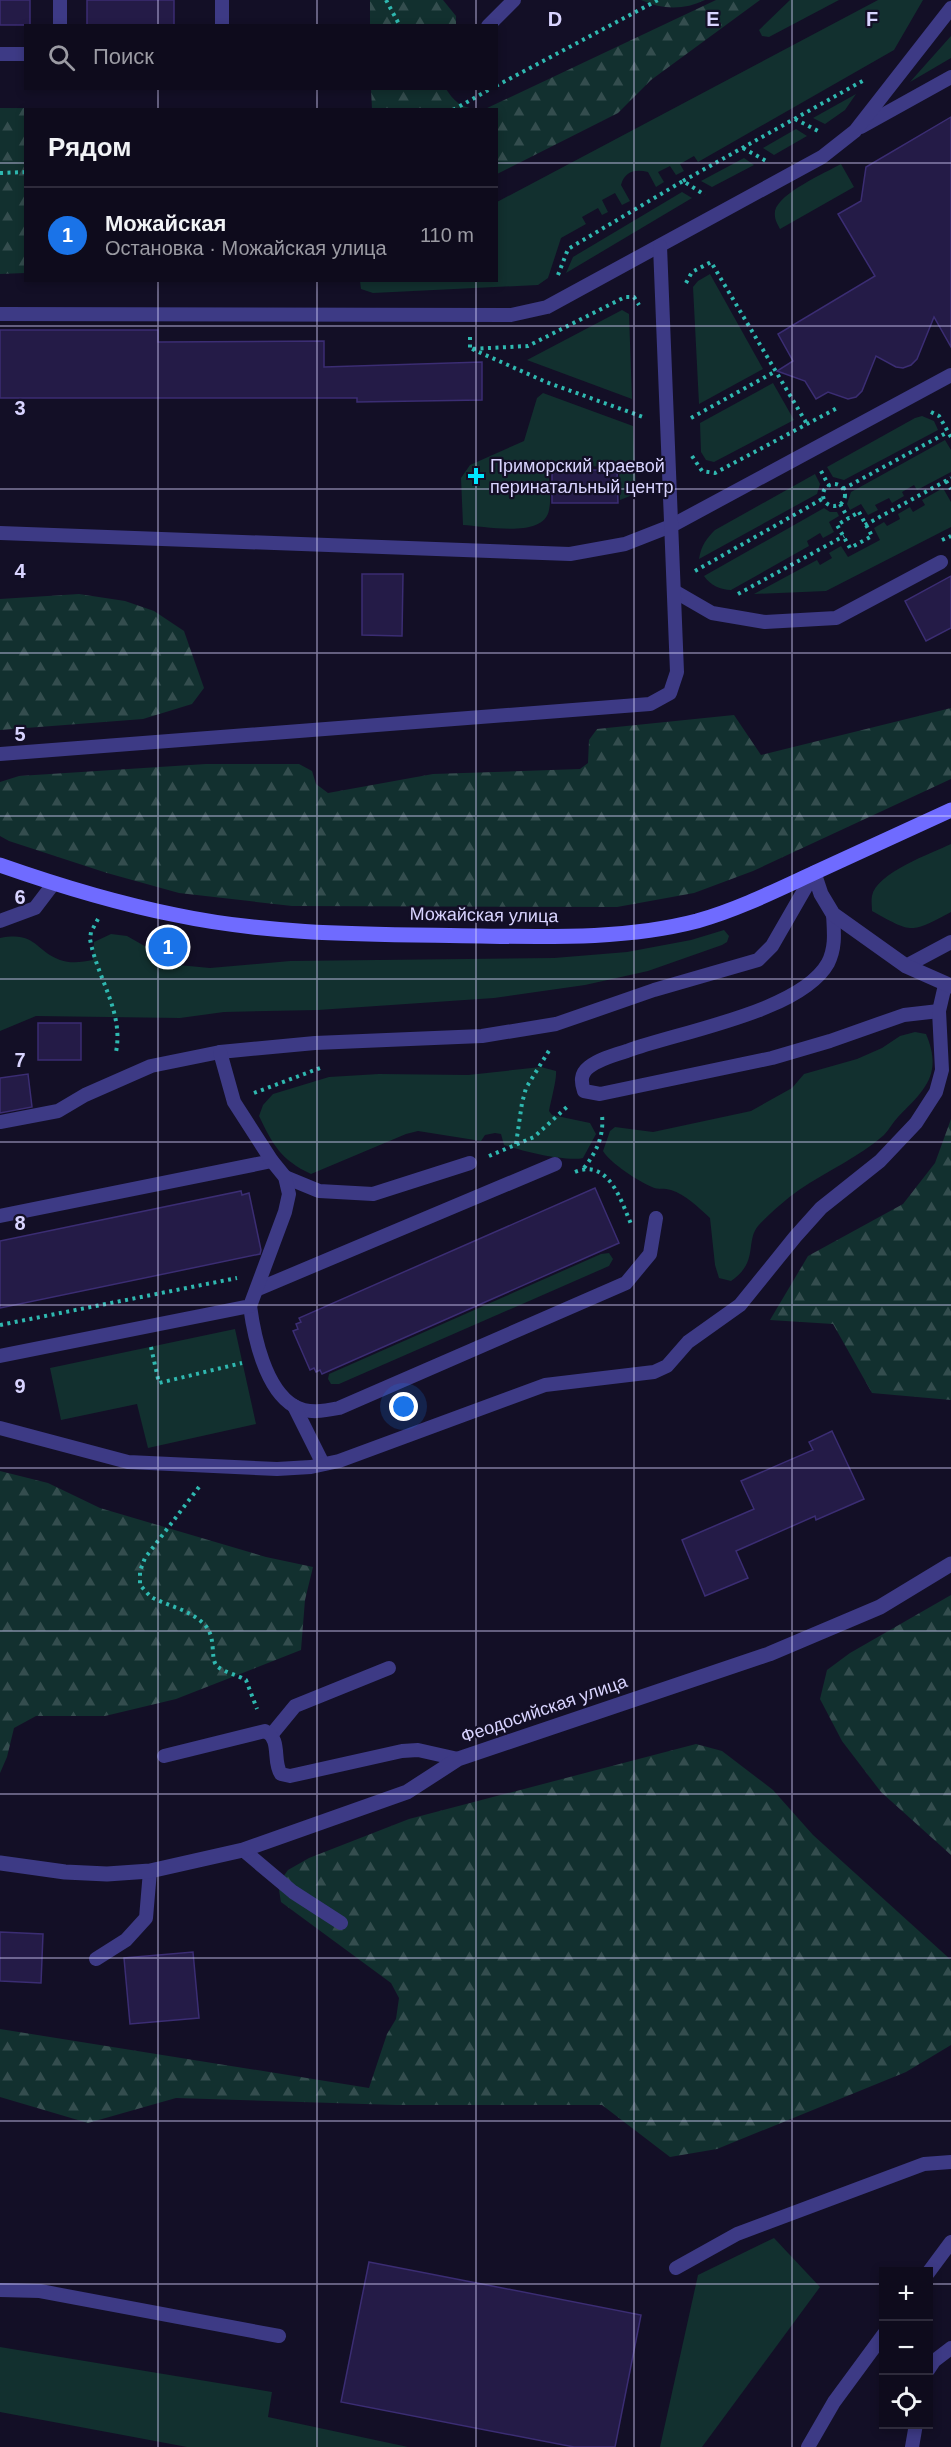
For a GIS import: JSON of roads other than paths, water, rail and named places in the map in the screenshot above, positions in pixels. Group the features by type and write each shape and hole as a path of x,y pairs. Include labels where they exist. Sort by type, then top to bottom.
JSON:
{"main road":[{"name":"Можайская улица","path":"0,865 54,884 176,915 241,925 298,930 551,937 621,933 669,927 699,920 762,897 951,810"}],"street":[{"path":"814,873 821,894 833,914 906,966 948,986"},
{"name":"Феодосийская улица","path":"0,1863 65,1872 107,1874 150,1870 243,1850 407,1792 458,1759 769,1653 880,1606 951,1564"}],"lane":[{"path":"60,0 60,24"},
{"path":"222,0 222,24"},
{"path":"490,24 514,0"},
{"path":"855,131 951,8"},
{"path":"0,54 24,54"},
{"path":"0,314 511,315 547,307 822,157 855,131 951,77"},
{"path":"0,754 650,704 670,693 677,672 660,246"},
{"path":"0,533 570,554 625,544 671,526 950,378"},
{"path":"674,591 712,613 765,622 836,618 941,562"},
{"path":"0,1122 58,1111 85,1095 151,1066 220,1052 315,1043 482,1036 556,1024 654,990 758,960 772,946 814,873"},
{"path":"0,921 35,908 54,884"},
{"path":"833,914 835,944 832,954 826,966 807,985 782,1000 726,1021 653,1041 600,1061 588,1068 582,1075 584,1091 600,1094 772,1058 830,1041 904,1015 939,1011"},
{"path":"906,966 951,942"},
{"path":"0,1428 128,1461 277,1469 339,1461 545,1385 654,1372 667,1365 688,1342 740,1305 821,1208 880,1161 916,1124 936,1092 942,1070 939,1011 948,986"},
{"path":"220,1052 234,1102 285,1177 289,1194 285,1212 250,1306 254,1332 266,1370 281,1395 294,1406 310,1411 339,1408 626,1283 650,1254 656,1218"},
{"path":"0,1216 272,1161"},
{"path":"285,1177 319,1191 373,1194 470,1163"},
{"path":"258,1289 555,1164"},
{"path":"0,1356 250,1306"},
{"path":"294,1406 323,1464"},
{"path":"164,1756 268,1733 295,1706 389,1668"},
{"path":"268,1733 275,1742 277,1768 281,1774 290,1776 402,1750 418,1750 458,1759"},
{"path":"243,1850 293,1892 341,1923"},
{"path":"96,1959 126,1940 146,1918 150,1870"},
{"path":"675,2268 736,2234 924,2164 951,2162"},
{"path":"932,2267 951,2242"},
{"path":"0,2290 40,2291 279,2336"},
{"path":"808,2447 834,2402 879,2341"},
{"path":"933,2362 951,2348"},
{"path":"912,2447 915,2429"}],"place":[{"name":"Приморский краевой перинатальный центр","path":"476,476"},
{"name":"Можайская","path":"168,947"}]}
